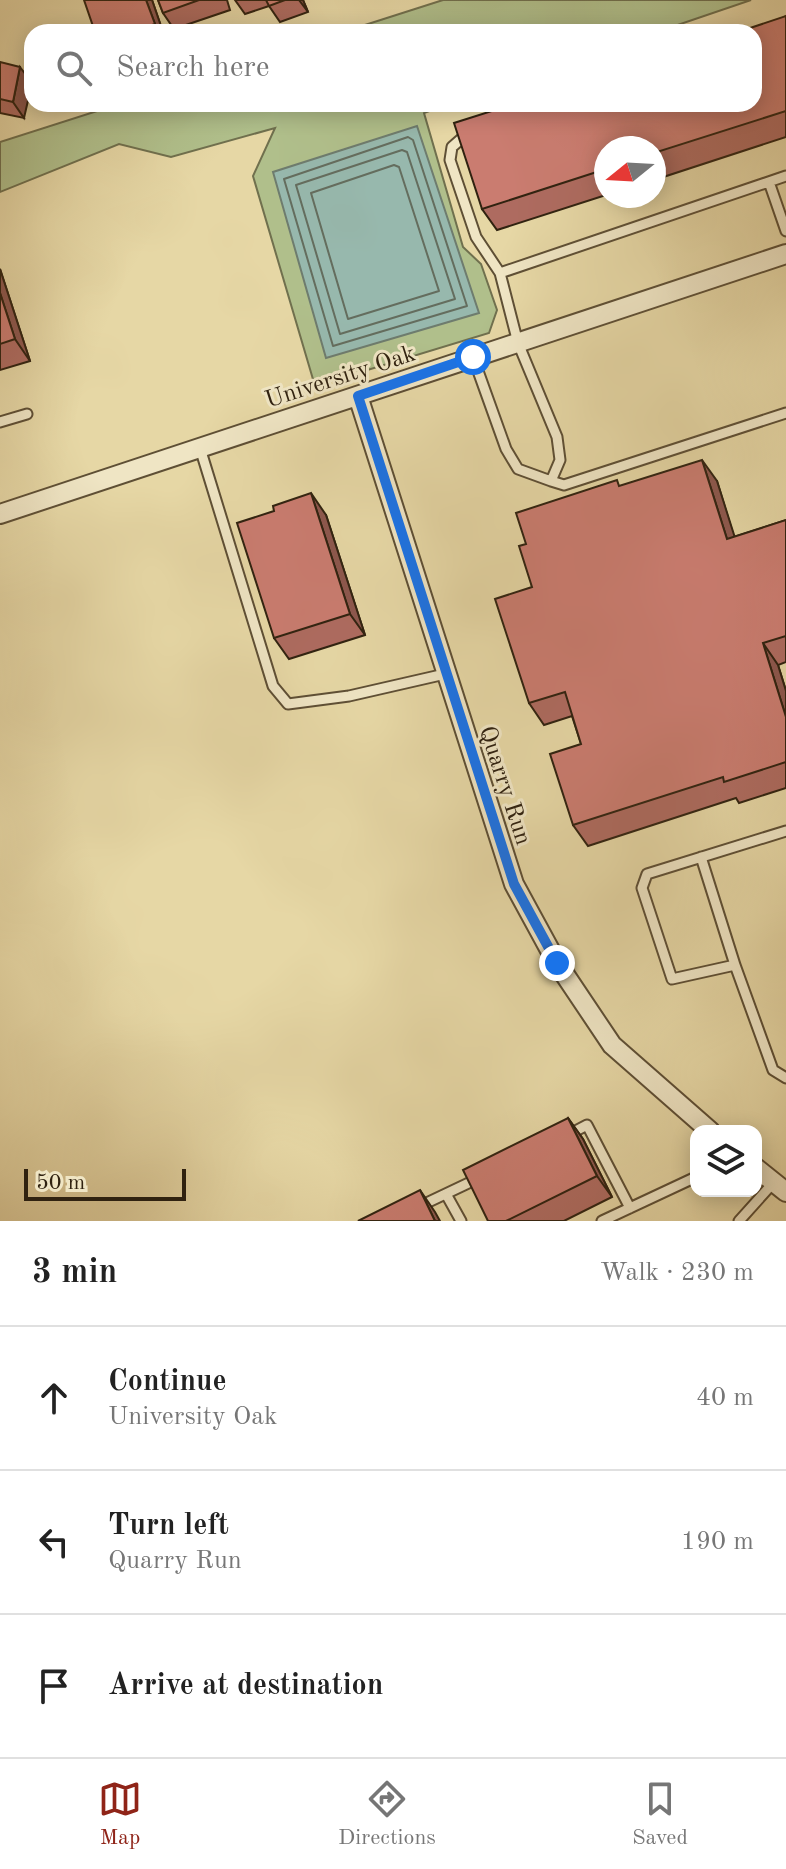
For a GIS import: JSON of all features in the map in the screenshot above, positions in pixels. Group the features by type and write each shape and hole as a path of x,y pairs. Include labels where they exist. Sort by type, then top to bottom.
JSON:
{"street":[{"name":"University Oak","path":"0,514 786,254"},
{"name":"Quarry Run","path":"358,396 514,884 557,963 612,1045 703,1125"},
{"path":"762,1173 780,1187"}],"lane":[{"path":"476,130 458,141 450,160 476,237 500,273 518,343 557,437 560,460 551,481"},
{"path":"500,273 786,176"},
{"path":"769,182 786,231"},
{"path":"473,357 506,449 518,469 564,485 786,413"},
{"path":"0,422 27,414"},
{"path":"200,448 273,686 288,704 349,696 445,674"},
{"path":"735,965 672,979 642,888 647,874 786,831"},
{"path":"701,857 773,1070 786,1078"},
{"path":"559,1139 587,1125 630,1208"},
{"path":"404,1214 488,1173"},
{"path":"602,1221 690,1180"},
{"path":"739,1221 780,1187"},
{"path":"446,1194 461,1221"}],"green space":[{"path":"443,0 751,0 680,24 368,24"},
{"path":"94,112 427,112 424,113 463,247 481,264 497,310 489,333 315,386 253,176 275,128 171,157 119,144 0,192 0,142"}],"water":[{"path":"417,126 479,313 326,358 273,172"}],"building":[{"path":"84,0 146,0 155,24 92,24"},
{"path":"158,0 199,0 163,13"},
{"path":"266,0 285,0 269,6"},
{"path":"786,16 786,111 666,149 666,136 594,136 594,173 482,209 454,123 489,112 762,112 762,24"},
{"path":"0,62 20,67 13,102 0,99"},
{"path":"0,293 15,339 0,344"},
{"path":"702,460 727,539 786,520 786,636 763,643 786,717 786,762 724,782 723,777 573,825 550,754 581,744 565,692 529,703 495,599 532,587 519,546 526,544 516,513 617,480 619,486"},
{"path":"311,493 350,614 274,638 237,523 274,511 273,506"},
{"path":"568,1118 597,1176 506,1221 488,1221 463,1170"},
{"path":"420,1190 435,1221 358,1221"}],"route":[{"path":"473,357 358,396 514,884 557,963"}]}
